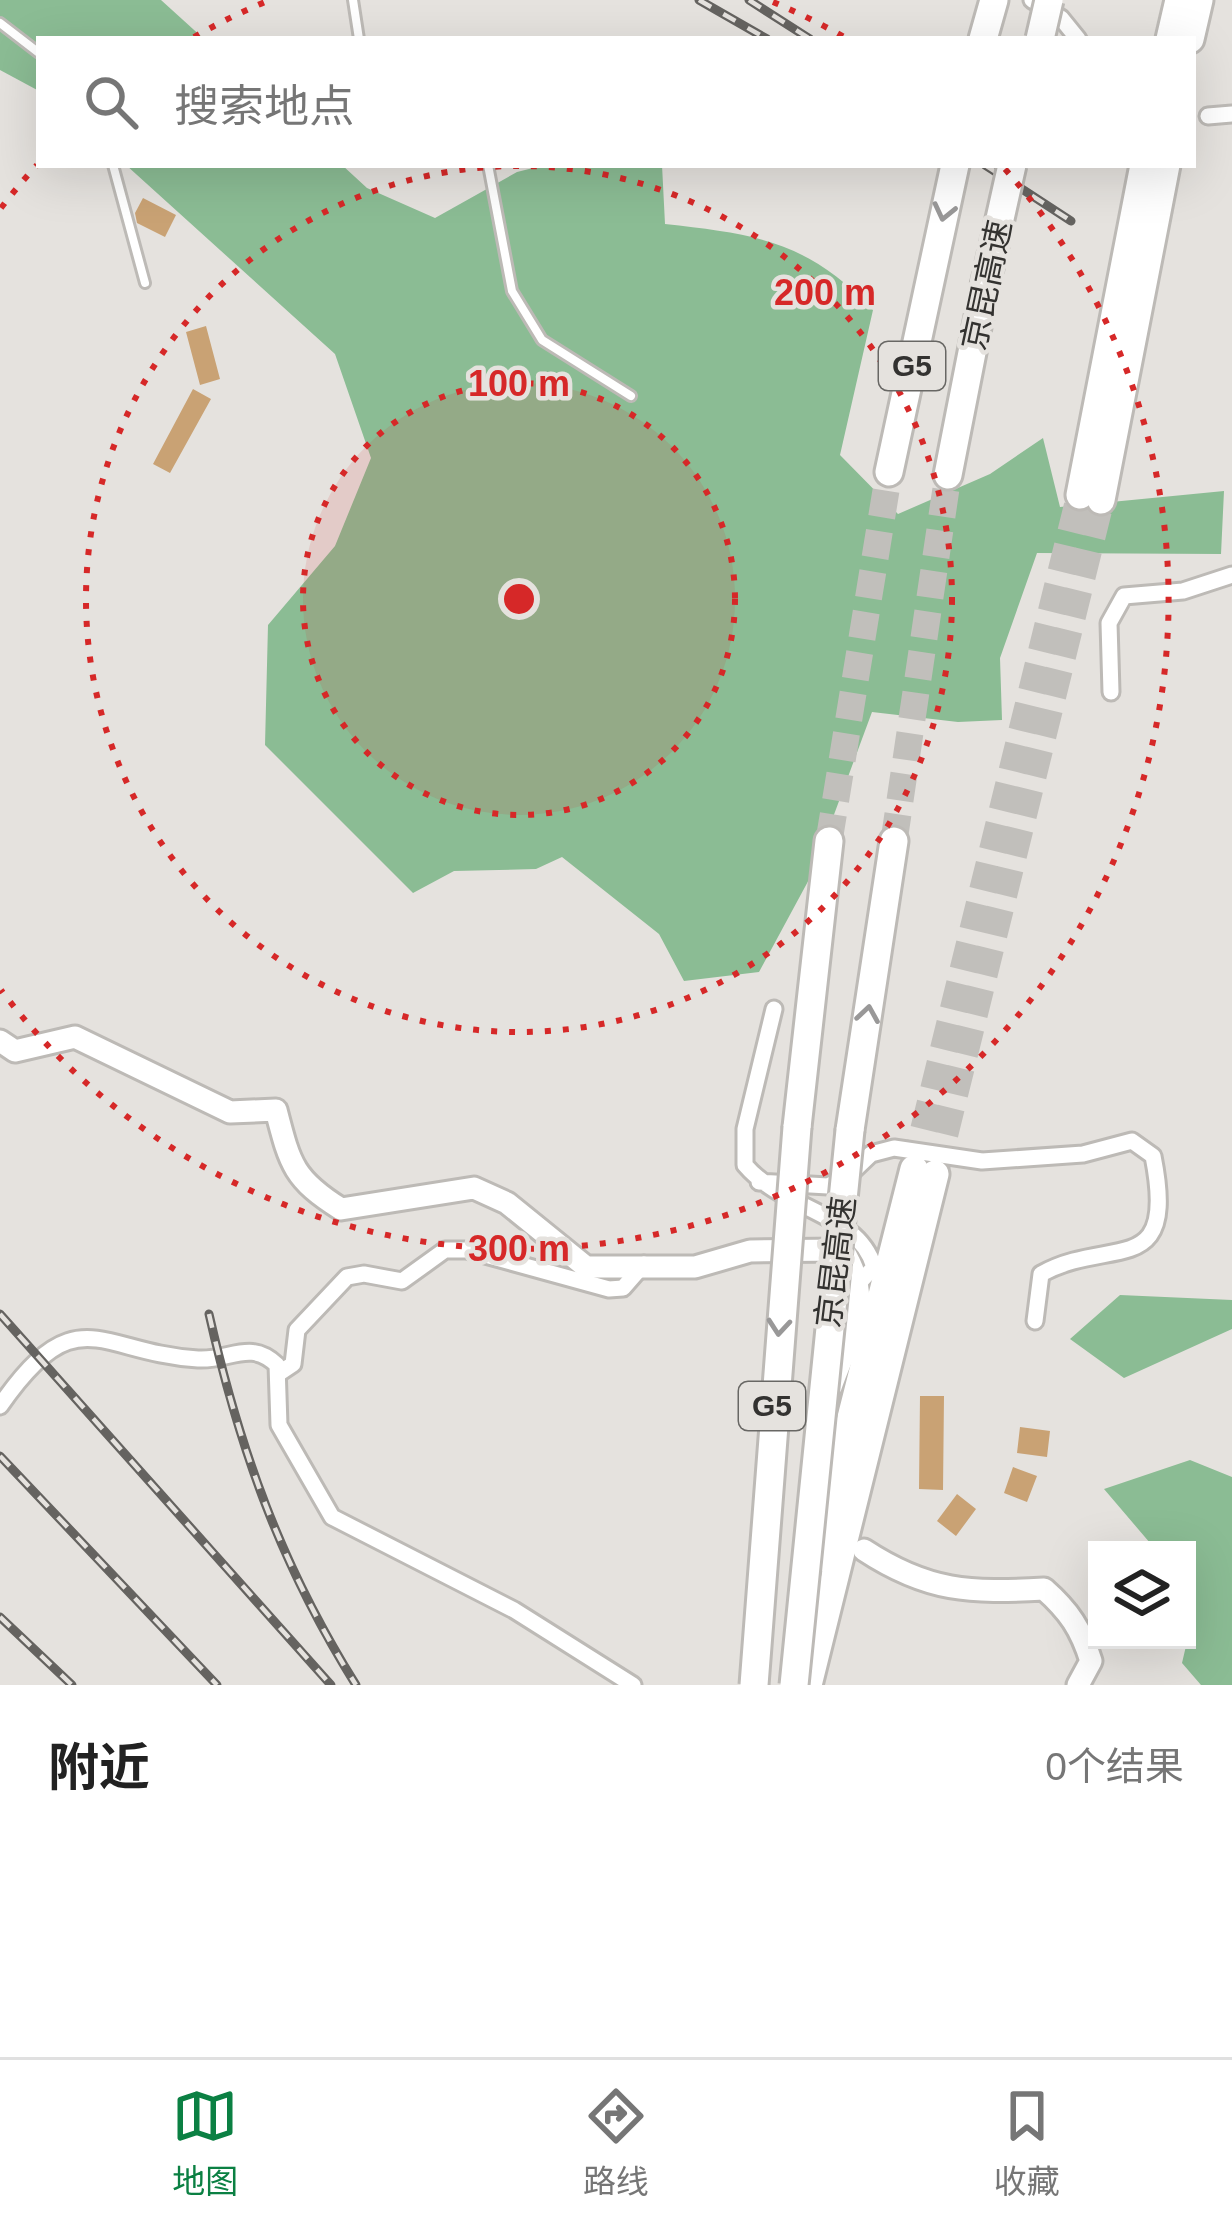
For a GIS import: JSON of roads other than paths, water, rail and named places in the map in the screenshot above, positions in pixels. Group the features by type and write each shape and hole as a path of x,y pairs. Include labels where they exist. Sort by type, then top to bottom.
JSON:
{"highway":[{"path":"984,36 994,0"},
{"path":"1041,36 1048,0"},
{"path":"1171,36 1179,0"},
{"path":"1191,36 1199,0"},
{"name":"京昆高速","path":"890,472 954,168"},
{"name":"京昆高速","path":"948,476 1011,168"},
{"path":"1144,168 1090,497 1165,168"},
{"name":"京昆高速","path":"754,1685 797,1127 830,841"},
{"name":"京昆高速","path":"790,1685 850,1130 894,841"},
{"path":"790,1685 925,1171 808,1685"}],"street":[{"path":"1032,0 1060,18 1075,36"},
{"path":"1208,116 1232,114"},
{"path":"1111,692 1109,623 1124,596 1183,591 1232,575"},
{"path":"774,1009 745,1129 745,1165 759,1182 794,1206 841,1224 867,1245 874,1267 862,1280"},
{"path":"0,1041 15,1051 75,1037 230,1112 276,1111 289,1160 305,1186 341,1209 474,1188 507,1203 586,1267 695,1268 750,1251 844,1250 862,1280 860,1306 831,1386 807,1479 806,1515 814,1522"},
{"path":"759,1182 828,1186 848,1177 871,1154 893,1148 982,1161 1083,1154 1132,1141 1153,1156 1161,1197 1155,1228 1132,1251 1064,1262 1042,1274 1035,1322"},
{"path":"278,1374 293,1364 297,1330 309,1312 347,1277 364,1274 402,1281 446,1250 466,1250 609,1289 623,1288 644,1264"},
{"path":"0,1406 42,1359 76,1338 108,1338 200,1359 244,1350 264,1353 277,1365 278,1425 332,1517 514,1610 633,1685"},
{"path":"864,1550 906,1577 968,1593 1044,1589 1070,1612 1084,1639 1091,1660 1078,1685"}],"lane":[{"path":"353,0 359,36"},
{"path":"0,23 36,51"},
{"path":"114,168 145,283"},
{"path":"489,168 512,291 542,340 631,396"}],"tunnel":[{"path":"829,841 889,472"},
{"path":"894,841 948,475"},
{"path":"914,1169 1080,495"},
{"path":"935,1174 1101,500"}],"railway":[{"path":"699,0 762,36"},
{"path":"749,0 805,36"},
{"path":"990,168 1071,221"},
{"path":"0,1314 331,1685"},
{"path":"209,1314 234,1413 266,1506 306,1596 356,1685"},
{"path":"0,1456 217,1685"},
{"path":"0,1617 72,1685"}]}
